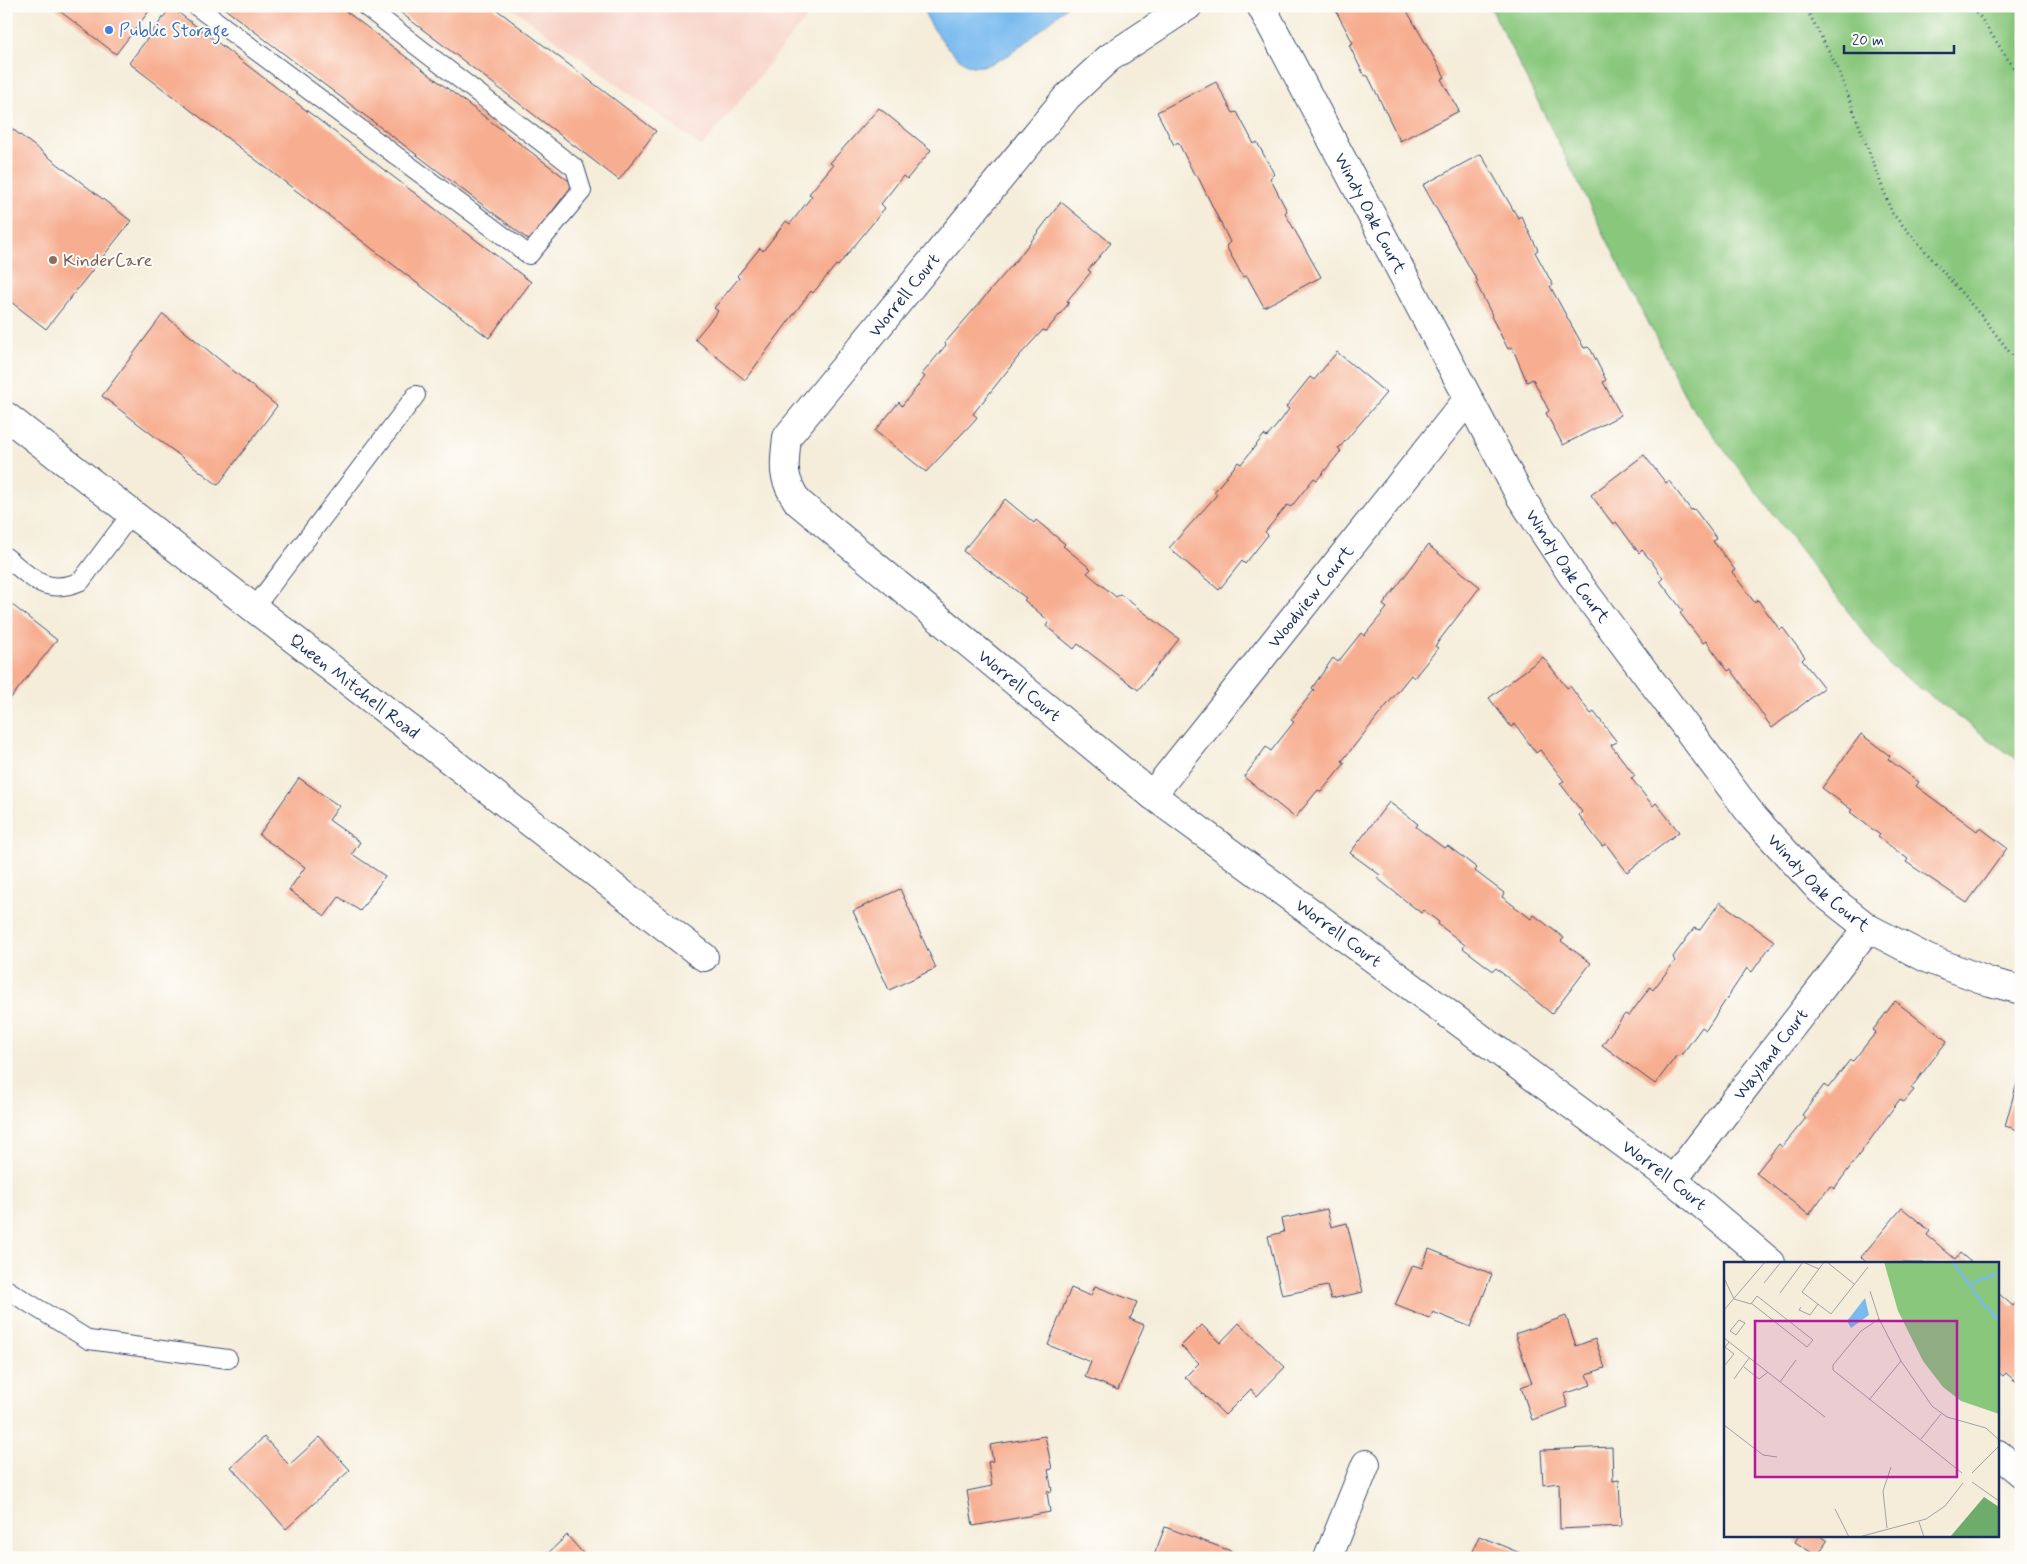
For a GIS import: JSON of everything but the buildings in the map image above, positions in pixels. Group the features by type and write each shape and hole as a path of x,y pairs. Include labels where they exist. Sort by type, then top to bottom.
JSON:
{"street":[{"name":"Worrell Court","path":"1188,6 1109,58 1067,98 787,437 784,464 787,485 798,502 1152,795 1673,1180 1770,1262"},
{"name":"Windy Oak Court","path":"1261,6 1520,496 1572,575 1748,810 1782,851 1821,891 1868,928 1928,958 1990,982 2021,990"},
{"name":"Woodview Court","path":"1152,795 1468,399"},
{"name":"Queen Mitchell Road","path":"6,416 704,957"},
{"name":"Wayland Court","path":"1673,1180 1868,928"},
{"path":"2000,1456 2021,1473"},
{"path":"1328,1558 1366,1464"}],"lane":[{"path":"196,6 530,256 582,191 575,168 366,6"},
{"path":"254,608 416,394"},
{"path":"6,557 41,585 70,586 81,581 132,513"},
{"path":"6,1289 90,1340 228,1359"}],"path":[{"path":"1805,6 1838,69 1892,213 1984,320 2021,367"},
{"path":"1968,6 1980,17 2021,79"}],"shaded area":[{"path":"510,6 816,6 702,147"}],"green space":[{"path":"1490,6 2021,6 2021,763 1889,665 1689,404"}],"water":[{"path":"923,6 1067,6 1020,47 992,63 979,66 967,64 949,49 929,21"}],"place":[{"name":"Public Storage","path":"109,30"},
{"name":"KinderCare","path":"53,260"}]}
